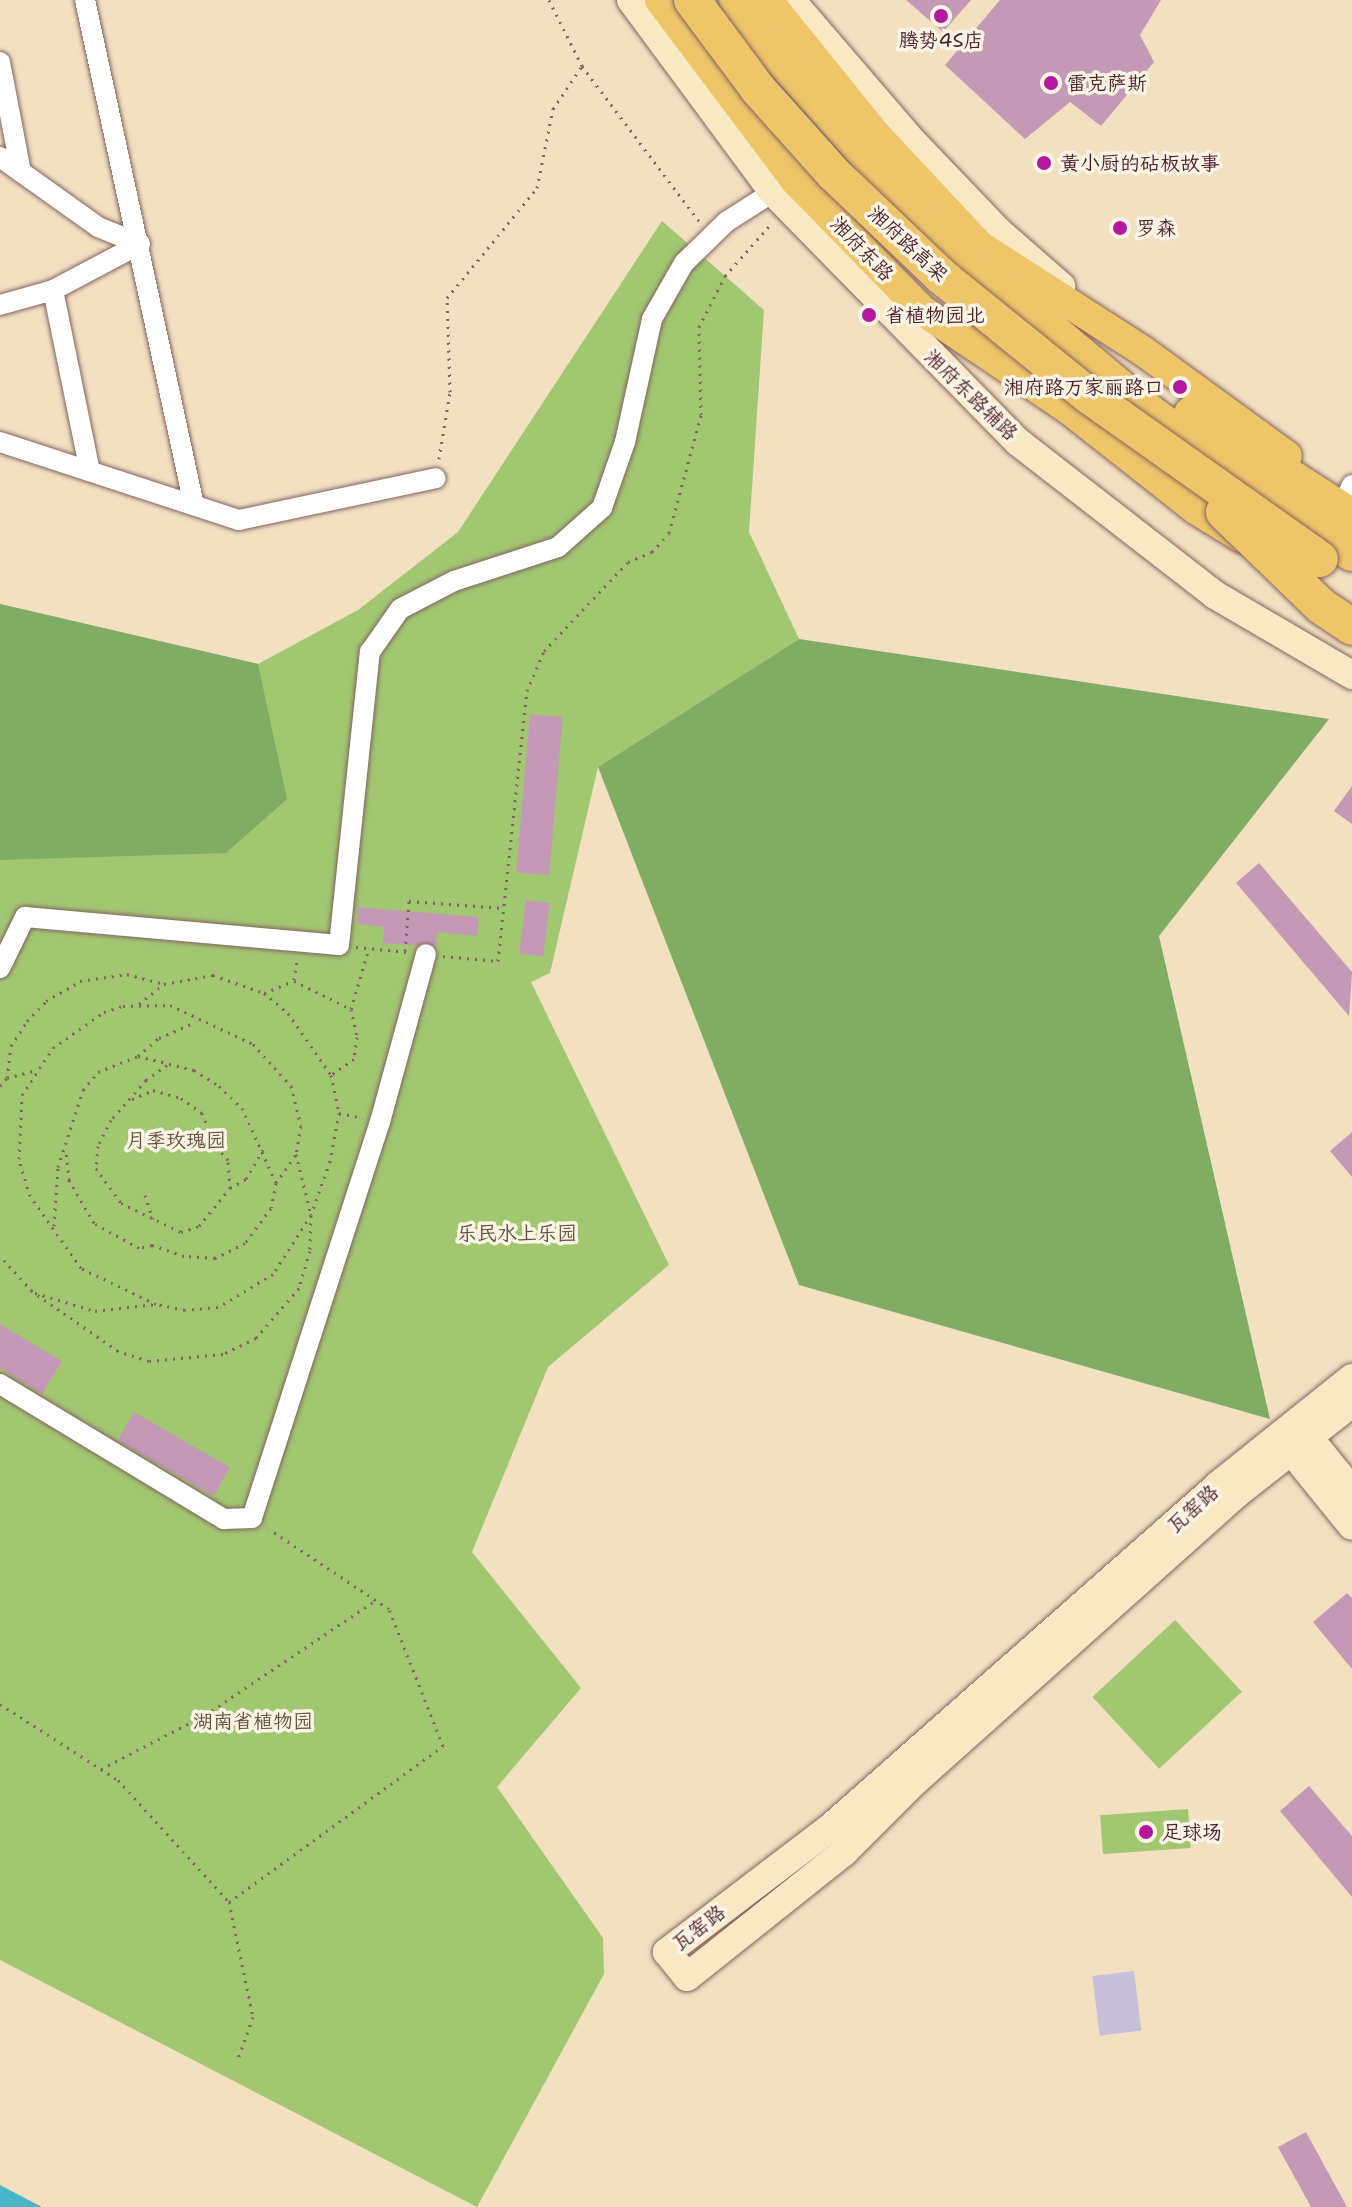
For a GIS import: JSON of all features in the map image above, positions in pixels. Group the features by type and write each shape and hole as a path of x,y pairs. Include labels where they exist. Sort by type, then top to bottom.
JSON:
{"highway":[{"name":"湘府路高架","path":"737,0 771,47 931,227 1025,311 1151,414 1345,522"},
{"name":"湘府路高架","path":"682,38 758,89 834,174 941,276 1142,433 1345,522"},
{"path":"1142,433 1321,606 1352,627"},
{"path":"1345,522 1352,581"}],"main road":[{"name":"湘府东路辅路","path":"631,0 682,38 780,199 1018,442 1215,595 1352,675"},
{"name":"湘府东路","path":"660,0 682,38 796,181 923,311 1071,411 1197,510 1352,607"},
{"path":"682,38 714,0"},
{"path":"682,38 737,0"},
{"path":"767,0 876,135 980,246 1143,351"},
{"path":"791,0 998,231 1345,522"},
{"name":"瓦窑路","path":"1352,1378 1294,1437 1022,1684 844,1852 687,1977 667,1952 902,1767 1294,1437 1352,1403"},
{"path":"1294,1437 1352,1491"},
{"path":"1294,1437 1352,1526"}],"street":[{"path":"85,0 193,501"},
{"path":"0,62 21,172"},
{"path":"0,157 98,227 140,244"},
{"path":"0,968 25,917 339,945 370,652 400,609 454,581 558,547 602,508 625,442 652,319 684,263 711,237 780,199"},
{"path":"0,305 53,290 140,244"},
{"path":"53,290 89,467"},
{"path":"0,442 89,467 193,501 239,520 436,478"},
{"path":"0,1384 224,1519 252,1518 380,1122 416,953"}],"path":[{"path":"549,0 582,66 711,237"},
{"path":"436,478 450,392 447,298 537,188 553,109 582,66"},
{"path":"339,945 498,961 527,691 544,651 628,562 652,552 669,533 701,415 699,327 725,276 780,199"},
{"path":"416,953 409,901 503,908"},
{"path":"331,1075 354,1059 357,1037 351,1009 369,948"},
{"path":"0,1256 32,1291 118,1351 149,1361 223,1354 256,1338 299,1288 310,1251 311,1215 296,1154 301,1126 291,1086 253,1044 222,1026 198,1021 170,1005 138,1004 104,1012 79,1026 36,1070 22,1095 19,1159 30,1196 81,1268 156,1304 185,1310 218,1307 248,1293 273,1274 311,1215 330,1161 339,1113 331,1075 288,1013 264,993 213,975 164,984 127,974 102,975 57,994 27,1021 11,1046 7,1078"},
{"path":"264,993 294,981 351,1009"},
{"path":"138,1004 164,984"},
{"path":"54,1226 58,1167 83,1090 98,1072 138,1056 159,1038 198,1021"},
{"path":"138,1056 194,1070 219,1086 242,1108 276,1183"},
{"path":"167,1065 128,1100 98,1146 96,1168 121,1203 181,1232 199,1226 230,1188 246,1179 263,1150"},
{"path":"0,1086 7,1078 36,1070"},
{"path":"128,1100 153,1090 181,1098 202,1113 216,1147"},
{"path":"339,1113 380,1122"},
{"path":"183,1140 189,1134 210,1139 228,1160 230,1188"},
{"path":"66,1149 73,1190 94,1223 139,1248 152,1245 184,1256 215,1258 245,1243 271,1208 276,1183 296,1154"},
{"path":"145,1195 153,1219"},
{"path":"32,1291 95,1311 129,1311 156,1304"},
{"path":"229,1902 443,1746 389,1609 252,1518"},
{"path":"101,1769 205,1715 376,1600"},
{"path":"0,1704 118,1780 229,1902 253,2017 238,2059"}],"shaded area":[{"path":"1134,1971 1141,2031 1100,2036 1092,1976"}],"green space":[{"name":"湖南省植物园","path":"662,221 764,310 749,532 799,639 598,767 550,973 531,982 669,1265 548,1367 472,1552 581,1688 497,1787 603,1938 604,1974 477,2207 0,1960 0,604 258,664 358,610 458,532"},
{"path":"0,604 258,664 287,799 226,853 0,860"},
{"path":"799,639 1329,719 1159,936 1270,1419 799,1285 598,767"},
{"path":"1175,1620 1242,1692 1159,1769 1092,1697"},
{"name":"足球场","path":"1188,1809 1191,1848 1103,1854 1100,1815"}],"water":[{"path":"0,2185 42,2207 0,2207"}],"building":[{"name":"腾势4S店","path":"906,0 971,0 943,32"},
{"name":"雷克萨斯","path":"1000,0 1161,0 1140,35 1154,62 1101,126 1070,102 1025,139 945,65"},
{"path":"530,714 563,717 549,875 516,872"},
{"path":"1352,786 1352,824 1334,811"},
{"path":"1259,863 1352,972 1349,1016 1236,883"},
{"path":"526,900 550,903 543,957 519,954"},
{"path":"358,907 479,917 477,936 437,932 436,947 383,943 384,927 357,924"},
{"path":"1352,1132 1352,1177 1330,1151"},
{"path":"0,1324 62,1361 42,1394 0,1368"},
{"path":"134,1412 230,1468 214,1496 118,1441"},
{"path":"1347,1593 1352,1598 1352,1669 1313,1622"},
{"path":"1309,1786 1352,1836 1352,1897 1280,1811"},
{"path":"1306,2132 1347,2207 1311,2207 1278,2147"}],"place":[{"name":"腾势4S店","path":"941,16"},
{"name":"雷克萨斯","path":"1051,83"},
{"name":"黄小厨的砧板故事","path":"1044,163"},
{"name":"罗森","path":"1120,228"},
{"name":"省植物园北","path":"869,315"},
{"name":"湘府路万家丽路口","path":"1180,387"},
{"name":"足球场","path":"1146,1832"}],"park label":[{"name":"月季玫瑰园","path":"176,1140"},
{"name":"乐民水上乐园","path":"517,1233"}]}
